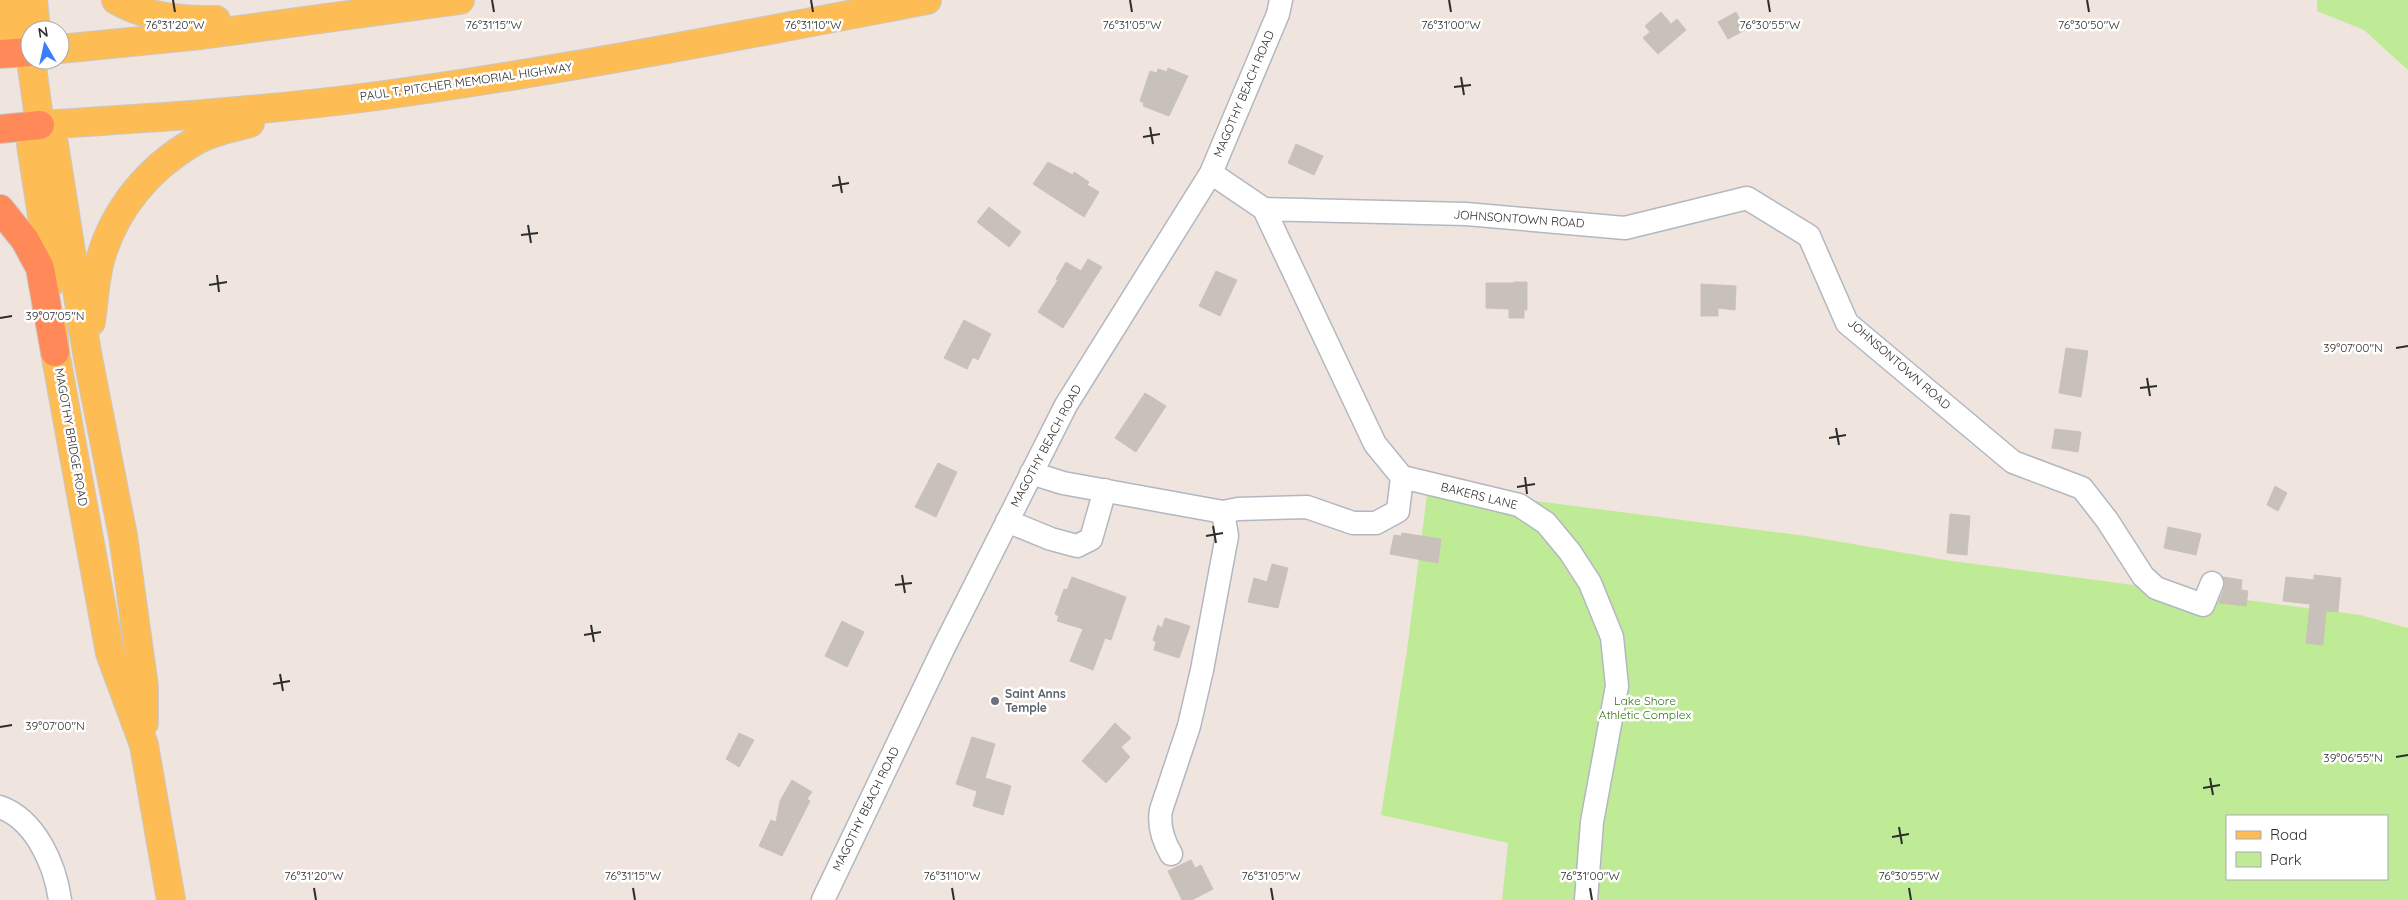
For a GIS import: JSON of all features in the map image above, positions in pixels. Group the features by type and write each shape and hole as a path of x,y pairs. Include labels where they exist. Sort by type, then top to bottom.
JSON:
{"highway":[{"path":"0,54 20,53"},
{"name":"PAUL T. PITCHER MEMORIAL HIGHWAY","path":"0,128 40,125"},
{"path":"0,209 25,240 40,268 55,352"}],"main road":[{"path":"6,0 11,31 20,41"},
{"path":"33,0 35,20"},
{"path":"116,0 131,9 168,17 205,20 350,16"},
{"path":"70,48 201,36 460,0"},
{"name":"PAUL T. PITCHER MEMORIAL HIGHWAY","path":"40,125 210,115 375,96 525,74 662,51 927,0"},
{"name":"MAGOTHY BRIDGE ROAD","path":"32,70 40,125 54,144 87,353 123,536 144,687 144,745 171,900"},
{"path":"87,353 100,258 111,229 133,192 162,164 193,142 230,128 375,96"},
{"name":"MAGOTHY BRIDGE ROAD","path":"40,125 32,145 44,228 55,352 110,653 144,745"}],"street":[{"name":"MAGOTHY BEACH ROAD","path":"823,900 943,650 1066,405 1211,174 1278,14 1281,0"},
{"path":"1031,473 1064,483 1223,512 1238,509 1307,507 1353,523 1376,523 1398,511 1402,477 1375,444 1264,209 1211,174"},
{"name":"JOHNSONTOWN ROAD","path":"1264,209 1466,214 1625,228 1747,198 1809,236 1847,322 2013,462 2082,488 2107,520 2143,576 2156,588 2203,605 2212,583"},
{"name":"BAKERS LANE","path":"1402,477 1520,505 1546,523 1570,552 1590,584 1612,637 1616,686 1592,822 1586,900"},
{"path":"1007,521 1050,539 1077,546 1091,539 1104,490"},
{"path":"1171,854 1159,821 1160,810 1190,726 1202,670 1227,536 1223,512"},
{"path":"0,807 11,811 27,827 47,854 57,882 60,900"}],"green space":[{"path":"2317,0 2408,0 2408,70 2364,30 2317,11"},
{"name":"Lake Shore Athletic Complex","path":"1428,487 1806,536 1952,561 2360,615 2408,628 2408,900 1502,900 1508,843 1381,815 1407,650"}],"building":[{"path":"1661,12 1671,24 1677,19 1686,30 1658,54 1643,38 1650,32 1645,26"},
{"path":"1736,12 1745,30 1728,39 1718,22"},
{"path":"1168,68 1188,76 1169,116 1143,106 1144,103 1140,101 1150,71 1157,73 1158,69 1167,72"},
{"path":"1296,144 1323,156 1314,175 1288,163"},
{"path":"1048,162 1073,175 1074,172 1089,182 1087,185 1099,192 1084,217 1033,184"},
{"path":"989,207 1021,232 1009,247 977,222"},
{"path":"1088,259 1102,267 1063,328 1038,312 1058,280 1056,279 1066,262 1081,271"},
{"path":"1216,271 1237,280 1220,316 1199,306"},
{"path":"1527,282 1527,310 1524,310 1524,318 1509,318 1509,309 1486,308 1486,283"},
{"path":"1701,284 1736,286 1735,310 1718,308 1718,316 1701,316"},
{"path":"964,320 991,334 978,360 973,357 967,369 944,358"},
{"path":"2066,348 2088,351 2081,397 2059,393"},
{"path":"1145,393 1166,406 1136,452 1115,438"},
{"path":"2055,429 2081,432 2078,452 2052,448"},
{"path":"938,463 957,472 936,517 915,507"},
{"path":"2275,486 2287,493 2278,511 2267,505"},
{"path":"1950,514 1970,516 1967,555 1947,553"},
{"path":"2168,527 2201,534 2196,555 2164,548"},
{"path":"1402,533 1441,539 1438,563 1390,554 1394,535 1401,536"},
{"path":"1272,564 1288,568 1278,608 1248,602 1254,578 1267,582"},
{"path":"2314,575 2341,578 2338,612 2326,611 2323,645 2306,643 2310,604 2283,601 2286,577 2314,580"},
{"path":"1072,577 1126,597 1111,640 1105,638 1093,670 1070,661 1083,629 1057,621 1059,616 1055,614 1064,589 1067,590"},
{"path":"2223,577 2242,580 2241,590 2248,591 2246,606 2219,603 2224,588"},
{"path":"1165,618 1190,626 1179,658 1154,650 1156,642 1153,640 1158,625 1162,628"},
{"path":"842,621 864,632 847,667 825,656"},
{"path":"1115,723 1131,738 1121,747 1130,757 1106,783 1082,761"},
{"path":"739,733 754,740 739,767 726,759"},
{"path":"972,737 995,744 985,778 1011,786 1003,815 973,806 977,791 956,784"},
{"path":"792,780 812,792 807,799 810,801 782,856 759,846 771,820 776,822 780,801"},
{"path":"1191,860 1195,868 1201,865 1213,889 1192,900 1182,900 1168,871"}],"place":[{"name":"Saint Anns Temple","path":"995,701"}]}
